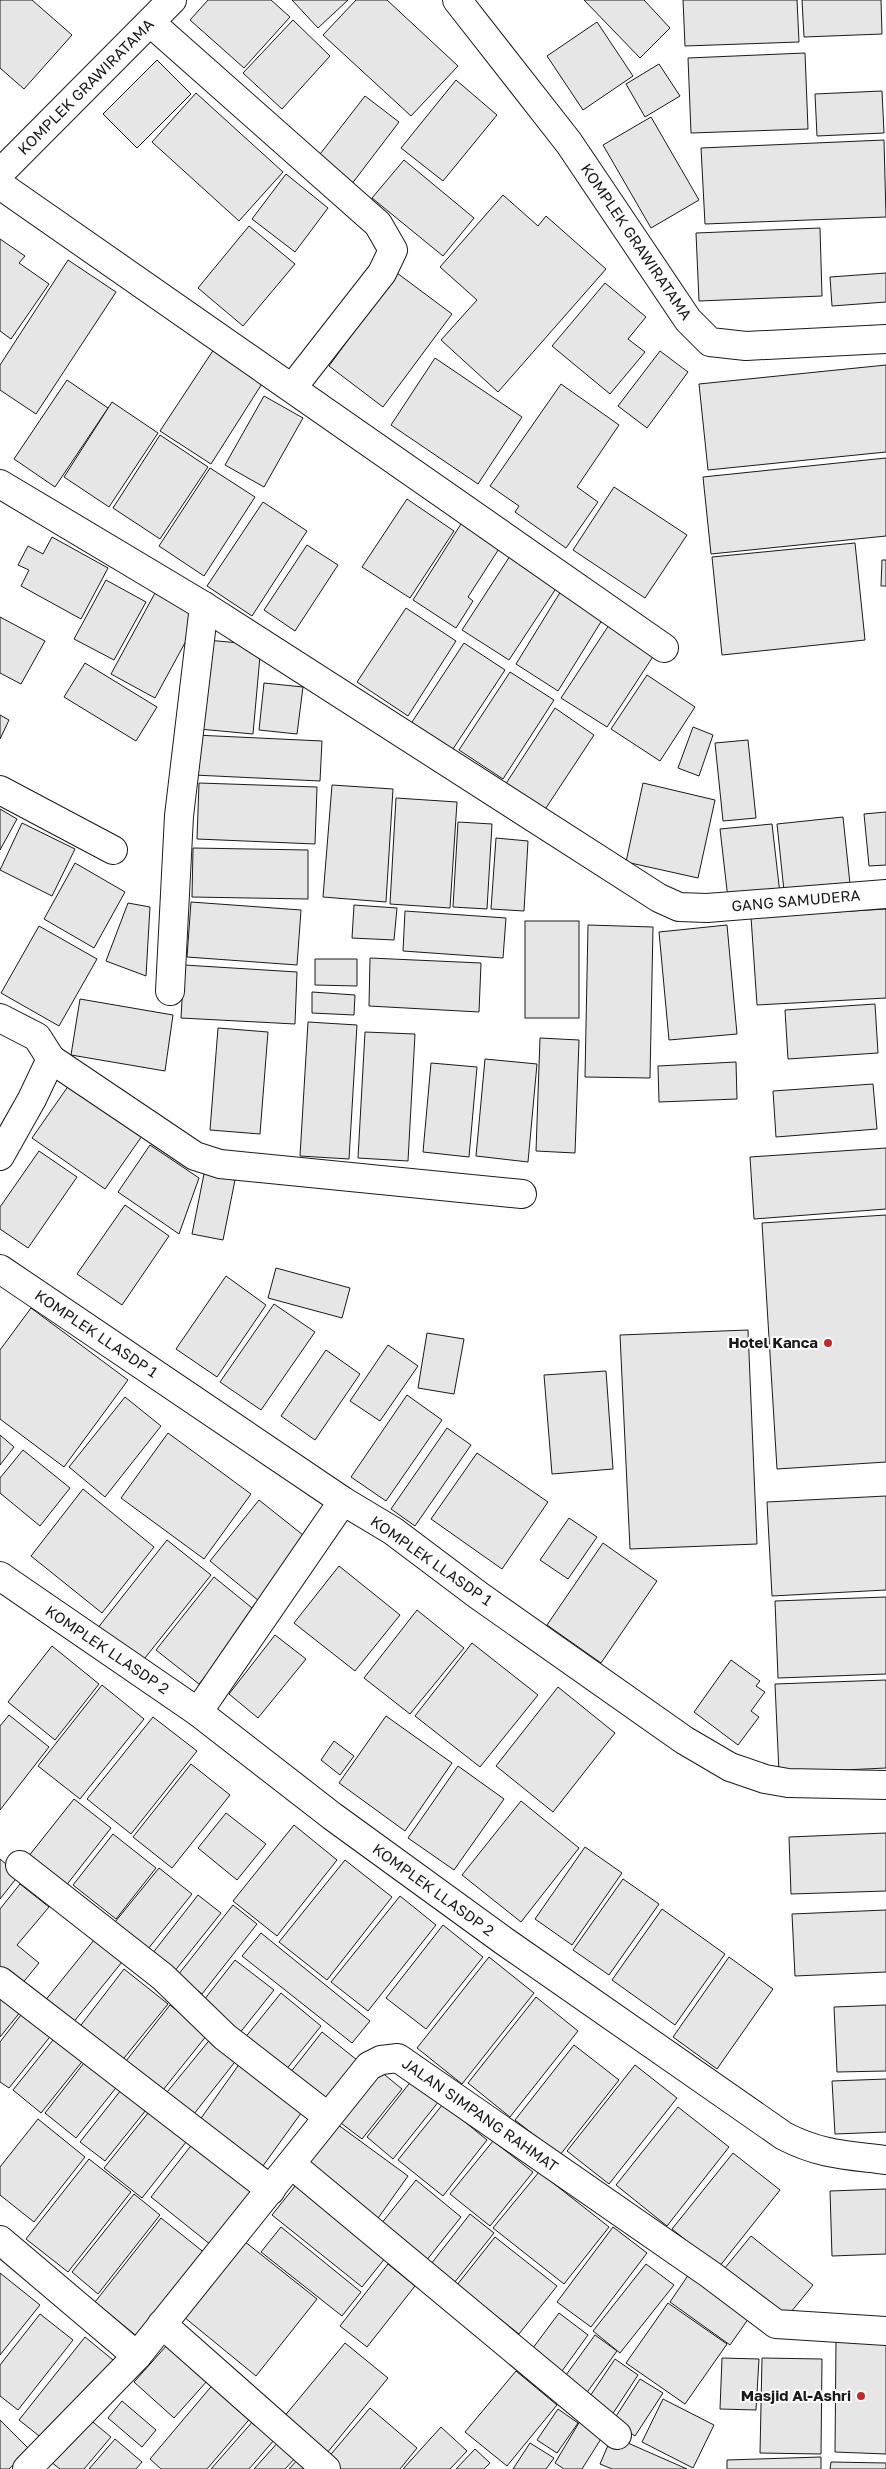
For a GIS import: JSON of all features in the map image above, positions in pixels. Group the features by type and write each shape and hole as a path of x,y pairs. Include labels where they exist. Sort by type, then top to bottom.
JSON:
{"street":[{"name":"KOMPLEK GRAWIRATAMA","path":"0,173 172,0"},
{"name":"KOMPLEK GRAWIRATAMA","path":"458,0 569,143 688,320 710,342 746,346 886,339"},
{"path":"151,23 378,224 393,250 382,273 293,387"},
{"path":"0,185 293,387 664,648"},
{"name":"GANG SAMUDERA","path":"0,484 204,606 652,894 679,907 707,908 886,894"},
{"path":"170,991 178,816 204,606"},
{"path":"0,790 113,850"},
{"path":"0,1018 37,1037 51,1059 195,1156 220,1164 522,1194"},
{"path":"0,1156 32,1099 51,1059"},
{"name":"KOMPLEK LLASDP 1","path":"0,1269 343,1502 393,1531 478,1595 684,1740 730,1767 765,1779 788,1783 886,1785"},
{"path":"198,1712 343,1502"},
{"name":"KOMPLEK LLASDP 2","path":"0,1576 198,1712 332,1816 504,1942 784,2136 808,2148 826,2153 886,2160"},
{"path":"20,1865 163,1977 225,2037 327,2116"},
{"path":"0,1981 271,2190"},
{"name":"JALAN SIMPANG RAHMAT","path":"40,2465 137,2356 271,2190 327,2116 369,2066 381,2060 398,2058 711,2275 776,2324 886,2330"},
{"path":"291,2164 616,2435"},
{"path":"0,2240 137,2356"},
{"path":"162,2324 326,2469"}],"building":[{"path":"0,0 32,0 72,35 24,89 0,68"},
{"path":"208,0 271,0 290,17 244,68 190,20"},
{"path":"292,0 348,0 318,28"},
{"path":"356,0 387,0 458,66 411,116 323,35"},
{"path":"584,0 644,0 670,28 640,58"},
{"path":"683,0 797,0 799,42 685,46"},
{"path":"802,0 881,0 882,34 804,37"},
{"path":"293,20 330,56 282,109 243,73"},
{"path":"597,22 633,76 583,110 547,56"},
{"path":"805,53 808,129 691,133 688,58"},
{"path":"157,60 191,94 137,148 103,114"},
{"path":"659,64 680,96 645,117 626,84"},
{"path":"456,80 497,115 443,181 401,148"},
{"path":"882,91 884,133 817,136 815,94"},
{"path":"196,93 283,172 239,221 152,142"},
{"path":"365,96 399,122 351,185 317,158"},
{"path":"651,117 699,200 651,228 603,145"},
{"path":"884,140 886,217 705,224 701,148"},
{"path":"404,160 474,218 443,256 372,198"},
{"path":"286,174 328,208 295,252 252,219"},
{"path":"503,195 538,226 546,216 606,269 498,392 441,340 477,300 440,267"},
{"path":"249,226 295,264 243,326 198,288"},
{"path":"820,228 822,296 699,301 696,233"},
{"path":"0,239 25,256 19,263 49,284 11,339 0,331"},
{"path":"68,260 116,292 36,414 0,390 0,365"},
{"path":"397,273 452,314 383,407 329,366"},
{"path":"886,273 886,302 832,306 830,277"},
{"path":"605,283 646,317 628,339 645,352 610,394 552,346"},
{"path":"216,346 265,379 211,464 160,431"},
{"path":"660,351 688,372 647,428 618,406"},
{"path":"435,358 522,417 478,484 391,425"},
{"path":"886,365 886,452 708,470 699,384"},
{"path":"67,380 108,408 55,487 14,459"},
{"path":"561,384 619,425 577,487 598,502 566,548 515,512 519,506 490,486"},
{"path":"264,396 303,418 264,487 225,465"},
{"path":"112,402 158,433 109,507 64,477"},
{"path":"160,435 208,467 160,539 113,508"},
{"path":"886,458 886,536 711,554 703,477"},
{"path":"210,468 255,497 204,576 159,546"},
{"path":"614,487 687,535 645,598 573,550"},
{"path":"407,499 454,531 410,598 362,567"},
{"path":"263,502 307,531 252,616 207,586"},
{"path":"466,516 504,541 468,597 473,601 456,628 413,600"},
{"path":"52,537 108,568 81,619 21,586 29,570 18,565 28,546 43,554"},
{"path":"855,543 865,640 722,655 712,557"},
{"path":"307,545 338,565 295,631 264,610"},
{"path":"510,556 557,587 509,660 462,630"},
{"path":"882,560 886,560 886,586 881,586"},
{"path":"106,580 146,602 114,660 74,639"},
{"path":"561,591 604,617 558,691 516,664"},
{"path":"155,593 199,617 155,698 111,674"},
{"path":"406,608 456,641 408,716 357,682"},
{"path":"0,617 45,641 21,684 0,673"},
{"path":"609,625 654,655 607,727 561,698"},
{"path":"207,640 261,645 253,734 199,729"},
{"path":"464,643 505,670 451,752 410,725"},
{"path":"85,663 157,707 136,741 64,697"},
{"path":"510,672 554,700 503,779 459,750"},
{"path":"647,675 695,707 660,761 611,729"},
{"path":"264,683 303,687 297,734 259,730"},
{"path":"555,708 594,735 544,811 505,785"},
{"path":"0,715 9,720 0,739"},
{"path":"693,727 713,735 699,776 678,768"},
{"path":"195,735 322,741 320,781 194,775"},
{"path":"748,740 756,818 723,821 715,743"},
{"path":"199,783 317,787 315,844 197,839"},
{"path":"643,783 715,800 698,878 626,862"},
{"path":"332,785 393,789 386,902 323,897"},
{"path":"396,798 457,802 450,908 390,904"},
{"path":"0,809 17,819 0,850"},
{"path":"886,812 886,865 869,866 864,814"},
{"path":"843,817 850,884 784,891 777,824"},
{"path":"458,822 492,824 487,909 453,907"},
{"path":"22,823 75,849 52,896 0,870"},
{"path":"772,824 780,894 728,899 720,829"},
{"path":"496,838 528,841 524,911 491,909"},
{"path":"193,848 308,850 308,899 192,897"},
{"path":"75,863 125,892 94,948 44,919"},
{"path":"191,902 301,910 297,965 187,957"},
{"path":"128,903 150,907 146,976 106,961"},
{"path":"354,905 397,908 394,940 352,938"},
{"path":"886,909 886,998 757,1005 751,917"},
{"path":"405,911 506,918 503,958 403,951"},
{"path":"525,921 579,921 579,1018 525,1018"},
{"path":"588,925 653,927 650,1078 585,1077"},
{"path":"727,925 737,1034 669,1040 659,932"},
{"path":"39,926 97,959 59,1026 1,993"},
{"path":"370,958 481,963 479,1012 369,1006"},
{"path":"315,959 357,959 357,986 315,985"},
{"path":"184,965 297,972 295,1024 181,1018"},
{"path":"312,992 355,995 354,1015 312,1013"},
{"path":"80,999 173,1015 165,1071 71,1055"},
{"path":"875,1004 878,1053 788,1059 785,1010"},
{"path":"308,1022 357,1025 349,1159 300,1156"},
{"path":"218,1028 268,1032 260,1134 210,1130"},
{"path":"365,1032 415,1034 408,1161 358,1158"},
{"path":"540,1038 579,1040 575,1153 536,1151"},
{"path":"485,1059 537,1064 528,1162 476,1156"},
{"path":"736,1062 737,1099 659,1102 658,1066"},
{"path":"431,1063 477,1067 469,1157 423,1152"},
{"path":"873,1084 877,1129 776,1137 773,1091"},
{"path":"69,1085 142,1136 105,1189 32,1138"},
{"path":"150,1145 199,1178 179,1234 118,1192"},
{"path":"886,1148 886,1209 754,1219 750,1157"},
{"path":"39,1151 77,1177 28,1248 0,1229 0,1207"},
{"path":"204,1174 235,1180 223,1240 192,1234"},
{"path":"125,1205 169,1236 122,1305 77,1274"},
{"name":"Hotel Kanca","path":"886,1215 886,1462 777,1469 762,1223"},
{"path":"276,1268 350,1288 342,1318 268,1298"},
{"path":"226,1276 266,1305 217,1377 176,1349"},
{"path":"274,1304 315,1332 261,1410 220,1382"},
{"path":"31,1308 128,1380 64,1467 0,1419 0,1350"},
{"path":"748,1330 757,1544 630,1549 620,1335"},
{"path":"427,1333 464,1339 454,1394 418,1388"},
{"path":"388,1345 418,1366 380,1421 350,1401"},
{"path":"326,1350 360,1374 315,1440 281,1416"},
{"path":"606,1371 613,1469 552,1474 544,1375"},
{"path":"407,1395 442,1420 386,1501 351,1477"},
{"path":"125,1397 161,1426 105,1497 69,1467"},
{"path":"447,1428 471,1445 415,1526 391,1509"},
{"path":"168,1433 251,1494 204,1559 121,1498"},
{"path":"0,1435 14,1447 0,1465"},
{"path":"23,1450 70,1488 40,1526 0,1493 0,1478"},
{"path":"477,1453 548,1502 502,1569 431,1519"},
{"path":"83,1489 154,1547 102,1613 31,1556"},
{"path":"886,1496 886,1590 772,1596 767,1502"},
{"path":"259,1500 308,1539 259,1601 210,1561"},
{"path":"569,1518 597,1537 568,1579 540,1560"},
{"path":"167,1540 211,1575 137,1668 93,1634"},
{"path":"603,1543 657,1581 601,1663 547,1625"},
{"path":"339,1566 400,1615 355,1671 294,1623"},
{"path":"214,1577 257,1612 199,1684 156,1650"},
{"path":"886,1597 886,1674 778,1678 775,1601"},
{"path":"417,1610 464,1648 410,1714 364,1678"},
{"path":"275,1635 306,1659 258,1718 229,1694"},
{"path":"472,1643 538,1695 480,1767 415,1716"},
{"path":"52,1646 99,1684 55,1740 8,1702"},
{"path":"731,1660 760,1681 756,1686 765,1692 751,1711 759,1717 738,1745 694,1712"},
{"path":"886,1680 886,1768 779,1773 775,1684"},
{"path":"102,1685 144,1719 80,1799 38,1766"},
{"path":"558,1687 615,1733 553,1812 496,1766"},
{"path":"9,1715 49,1747 0,1810 0,1726"},
{"path":"386,1716 452,1763 405,1831 339,1783"},
{"path":"153,1717 197,1751 131,1834 87,1799"},
{"path":"334,1741 354,1756 340,1775 321,1760"},
{"path":"191,1764 230,1795 172,1868 133,1837"},
{"path":"458,1766 504,1799 454,1870 408,1838"},
{"path":"74,1799 111,1828 65,1887 28,1857"},
{"path":"521,1801 579,1848 521,1922 462,1875"},
{"path":"226,1813 266,1844 237,1880 198,1848"},
{"path":"294,1825 337,1860 277,1936 233,1901"},
{"path":"886,1833 886,1891 791,1894 789,1837"},
{"path":"113,1834 156,1868 116,1919 73,1885"},
{"path":"585,1847 622,1873 572,1945 535,1919"},
{"path":"0,1859 19,1875 0,1899"},
{"path":"345,1860 392,1897 327,1980 279,1942"},
{"path":"159,1868 192,1894 148,1949 115,1922"},
{"path":"623,1879 659,1904 609,1975 573,1950"},
{"path":"20,1884 49,1907 17,1945 39,1963 17,1990 0,1976 0,1909"},
{"path":"198,1895 221,1913 174,1972 152,1954"},
{"path":"400,1896 436,1925 368,2011 331,1982"},
{"path":"233,1905 257,1924 202,1994 178,1975"},
{"path":"662,1909 725,1954 675,2025 612,1980"},
{"path":"886,1910 886,1972 795,1976 792,1914"},
{"path":"443,1925 483,1957 426,2029 386,1998"},
{"path":"261,1933 370,2021 352,2043 242,1956"},
{"path":"94,1940 122,1962 72,2024 44,2002"},
{"path":"489,1957 534,1993 462,2084 417,2048"},
{"path":"729,1957 773,1989 717,2069 673,2037"},
{"path":"235,1960 274,1990 235,2039 197,2009"},
{"path":"124,1969 168,2004 120,2063 78,2029"},
{"path":"281,1993 321,2026 285,2071 244,2039"},
{"path":"0,1994 21,2011 0,2037"},
{"path":"536,1997 578,2031 510,2117 468,2083"},
{"path":"170,2005 207,2035 163,2090 126,2061"},
{"path":"886,2005 886,2071 837,2072 834,2007"},
{"path":"24,2011 53,2033 9,2088 0,2082 0,2042"},
{"path":"322,2032 357,2060 325,2102 290,2073"},
{"path":"57,2035 85,2058 41,2113 13,2090"},
{"path":"212,2037 238,2058 190,2119 163,2097"},
{"path":"574,2045 619,2080 560,2155 515,2120"},
{"path":"87,2059 119,2084 76,2138 45,2113"},
{"path":"240,2063 304,2109 260,2170 197,2124"},
{"path":"635,2065 677,2098 609,2184 567,2151"},
{"path":"374,2066 402,2089 362,2139 333,2117"},
{"path":"886,2079 886,2132 835,2134 832,2081"},
{"path":"412,2080 439,2101 393,2159 367,2137"},
{"path":"125,2085 150,2105 105,2161 80,2142"},
{"path":"443,2104 487,2140 443,2196 398,2160"},
{"path":"153,2107 190,2137 142,2198 104,2168"},
{"path":"678,2107 729,2147 667,2226 616,2185"},
{"path":"38,2119 85,2157 34,2222 0,2195 0,2167"},
{"path":"330,2119 408,2176 376,2221 298,2164"},
{"path":"197,2138 257,2186 211,2245 151,2197"},
{"path":"493,2141 533,2172 490,2226 450,2194"},
{"path":"733,2153 780,2190 719,2267 672,2229"},
{"path":"89,2159 131,2192 68,2272 26,2239"},
{"path":"539,2172 609,2227 564,2284 493,2228"},
{"path":"416,2180 461,2217 426,2261 381,2224"},
{"path":"296,2185 386,2257 362,2287 272,2215"},
{"path":"886,2189 886,2254 832,2256 830,2191"},
{"path":"134,2194 160,2215 98,2294 72,2272"},
{"path":"470,2214 494,2233 454,2283 431,2264"},
{"path":"161,2218 206,2254 139,2338 95,2302"},
{"path":"281,2227 361,2292 342,2316 261,2252"},
{"path":"613,2227 647,2253 591,2327 557,2302"},
{"path":"751,2236 813,2285 782,2323 720,2274"},
{"path":"495,2237 557,2286 519,2334 457,2285"},
{"path":"244,2241 317,2299 256,2376 184,2317"},
{"path":"388,2264 415,2286 367,2347 340,2326"},
{"path":"646,2264 674,2285 620,2353 593,2331"},
{"path":"691,2271 751,2315 730,2345 670,2302"},
{"path":"0,2273 40,2305 0,2355"},
{"path":"668,2303 727,2344 685,2404 626,2363"},
{"path":"559,2313 588,2335 557,2378 527,2356"},
{"path":"40,2314 73,2340 18,2410 0,2396 0,2365"},
{"path":"595,2335 617,2351 580,2402 558,2386"},
{"path":"85,2337 113,2360 48,2443 19,2420"},
{"name":"Masjid Al-Ashri","path":"836,2339 886,2341 886,2454 835,2452"},
{"path":"345,2343 388,2378 327,2453 283,2418"},
{"path":"168,2344 208,2380 174,2418 134,2382"},
{"path":"722,2358 759,2359 756,2410 720,2409"},
{"path":"762,2358 822,2359 821,2454 760,2453"},
{"path":"615,2359 638,2375 608,2421 584,2405"},
{"path":"516,2371 557,2405 507,2466 465,2432"},
{"path":"640,2379 663,2393 635,2436 613,2421"},
{"path":"215,2382 253,2415 207,2469 161,2469 150,2459"},
{"path":"663,2399 714,2425 693,2468 642,2442"},
{"path":"122,2401 156,2430 142,2447 108,2418"},
{"path":"370,2408 417,2448 400,2469 339,2469 327,2459"},
{"path":"558,2409 578,2423 557,2453 537,2440"},
{"path":"583,2416 606,2431 582,2469 564,2469 555,2463"},
{"path":"88,2418 111,2437 84,2469 60,2469 51,2462"},
{"path":"0,2420 29,2449 9,2469 0,2469"},
{"path":"254,2420 275,2439 249,2469 211,2469"},
{"path":"441,2427 467,2451 450,2469 403,2469"},
{"path":"612,2436 687,2469 612,2469 600,2464"},
{"path":"115,2439 142,2462 136,2469 89,2469"},
{"path":"281,2439 298,2455 285,2469 254,2469"},
{"path":"530,2443 554,2458 546,2469 513,2469"},
{"path":"475,2449 490,2463 484,2469 456,2469"},
{"path":"300,2457 314,2469 289,2469"},
{"path":"821,2457 821,2469 727,2469 727,2460"},
{"path":"831,2462 886,2463 886,2469 830,2469"}],"place":[{"name":"Hotel Kanca","path":"828,1343"},
{"name":"Masjid Al-Ashri","path":"861,2396"}]}
